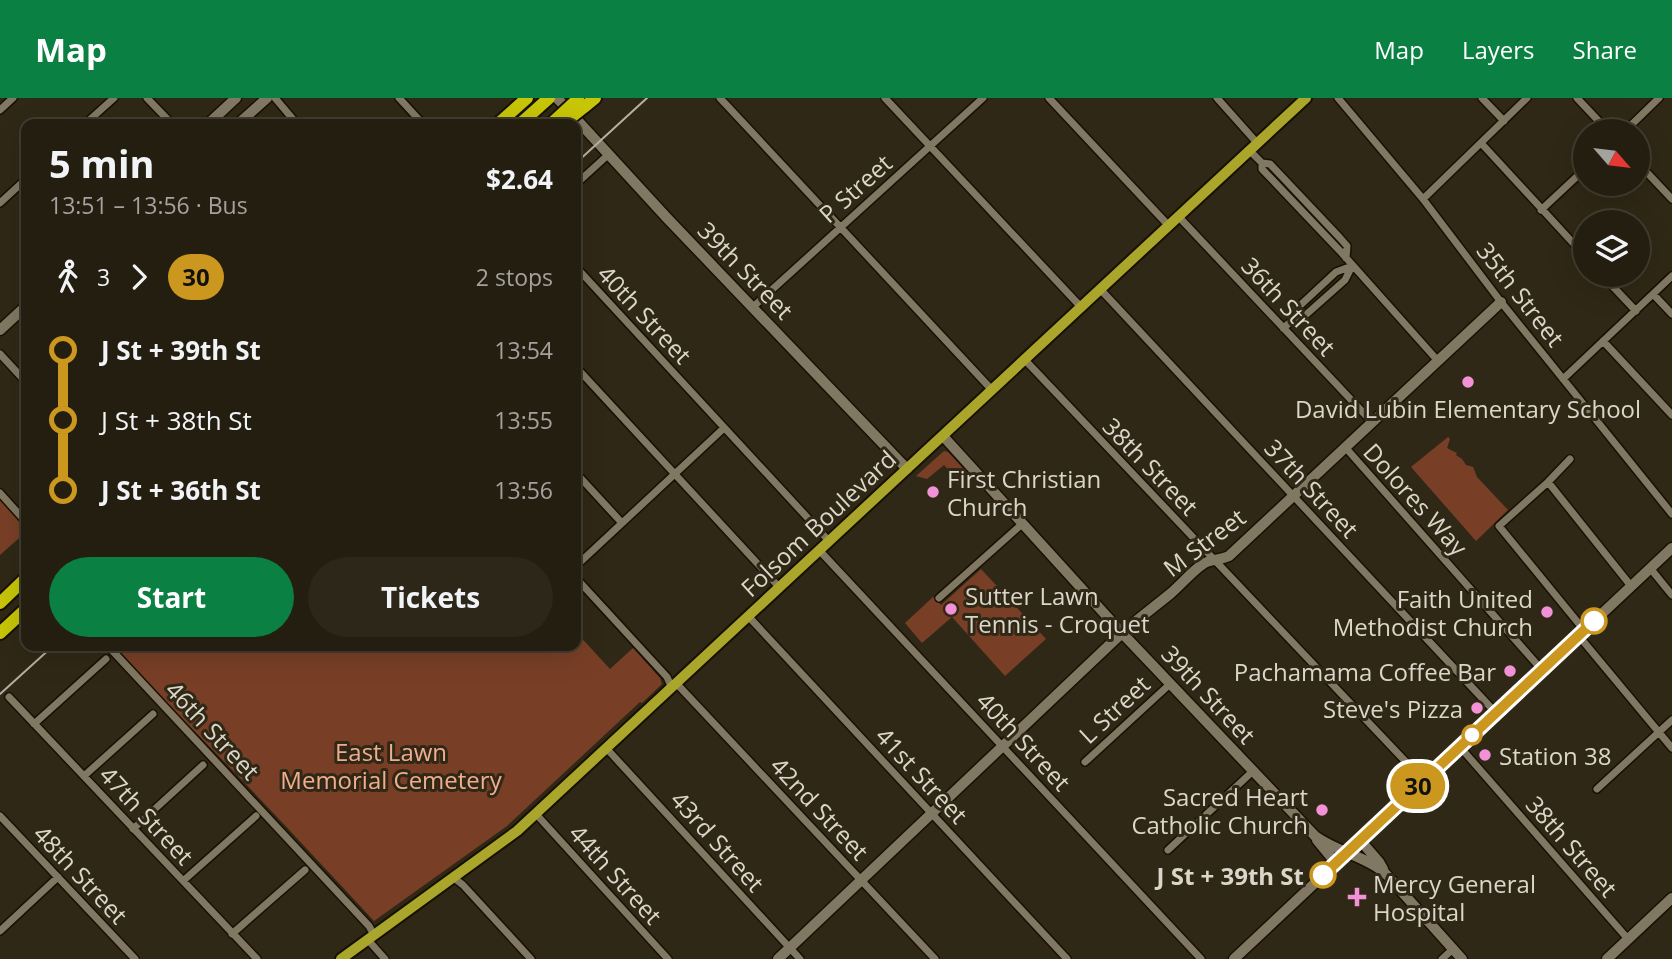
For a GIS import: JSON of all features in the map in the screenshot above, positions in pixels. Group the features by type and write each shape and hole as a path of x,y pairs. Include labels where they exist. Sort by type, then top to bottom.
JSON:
{"highway":[{"path":"525,119 549,98"},
{"path":"504,119 526,99"},
{"path":"558,119 584,100"},
{"path":"567,119 584,100"},
{"path":"0,603 21,583"},
{"path":"0,633 21,614"}],"main road":[{"name":"Folsom Boulevard","path":"341,959 505,842 1306,98"}],"street":[{"path":"0,110 13,98"},
{"path":"91,119 114,98"},
{"path":"147,98 167,119"},
{"path":"213,119 236,98"},
{"path":"244,119 267,98"},
{"path":"275,98 293,119"},
{"path":"399,98 418,119"},
{"name":"39th Street","path":"557,98 576,119"},
{"path":"720,98 992,390"},
{"path":"885,98 1082,307"},
{"name":"P Street","path":"753,307 983,98"},
{"path":"1049,98 1169,226"},
{"path":"1217,98 1254,147 1262,163 1270,164 1293,194 1347,246 1346,259 1438,361"},
{"name":"35th Street","path":"1338,98 1423,199 1501,302 1672,514"},
{"path":"1482,98 1504,121"},
{"path":"1423,199 1527,98"},
{"path":"1577,98 1597,119"},
{"path":"1638,119 1660,98"},
{"name":"39th Street","path":"581,124 907,470"},
{"path":"1481,143 1573,243"},
{"path":"581,179 609,154"},
{"path":"1650,176 1672,199"},
{"path":"1541,210 1573,180"},
{"path":"0,203 21,184"},
{"name":"36th Street","path":"1179,217 1372,422"},
{"path":"1283,328 1292,321 1300,320 1345,279 1352,266"},
{"name":"40th Street","path":"581,272 829,541"},
{"path":"1563,379 1672,276"},
{"path":"1613,287 1636,311"},
{"name":"37th Street","path":"1101,290 1496,713"},
{"path":"1653,294 1672,314"},
{"name":"M Street","path":"778,959 1146,611 1170,595 1200,566 1229,556 1501,302"},
{"path":"0,330 21,311"},
{"path":"1603,341 1672,415"},
{"path":"0,354 21,377"},
{"name":"38th Street","path":"1025,360 1423,781"},
{"path":"581,372 780,588"},
{"path":"581,561 724,428"},
{"name":"39th Street","path":"943,436 1122,633 1315,836 1375,865 1385,873 1462,959"},
{"name":"Dolores Way","path":"1345,447 1542,670"},
{"path":"1570,459 1499,526 1672,748"},
{"path":"581,478 622,523"},
{"path":"1548,482 1631,586"},
{"path":"0,493 21,516"},
{"path":"939,598 1022,524"},
{"path":"1234,959 1672,548"},
{"name":"40th Street","path":"820,550 1201,959"},
{"path":"1650,568 1672,595"},
{"name":"42nd Street","path":"581,583 935,959"},
{"name":"41st Street","path":"748,617 1067,959"},
{"name":"46th Street","path":"113,651 369,926 371,938 385,959"},
{"path":"34,724 106,659"},
{"name":"L Street","path":"1085,762 1170,684"},
{"name":"47th Street","path":"9,697 257,959"},
{"path":"84,776 153,714"},
{"path":"1597,789 1672,720"},
{"name":"38th Street","path":"1460,747 1628,939"},
{"name":"43rd Street","path":"607,748 800,959"},
{"path":"133,829 203,765"},
{"path":"1168,850 1253,771"},
{"name":"44th Street","path":"536,814 668,959"},
{"name":"48th Street","path":"0,816 135,959"},
{"path":"183,881 256,816"},
{"path":"1315,836 1336,863"},
{"path":"1360,840 1385,873"},
{"path":"232,934 305,870"},
{"path":"0,931 58,877"},
{"path":"454,878 531,959"},
{"path":"1609,958 1672,899"},
{"path":"1442,959 1453,949"}],"green space":[{"path":"1448,437 1450,439 1447,448 1457,453 1466,465 1473,467 1477,477 1508,510 1476,541 1411,467"},
{"path":"944,451 973,479 964,488 953,481 956,477 944,465 927,479 916,476"},
{"path":"0,499 21,522 21,536 0,555"},
{"path":"981,569 1046,639 1005,676 952,617 922,643 905,623 933,597 941,605"},
{"name":"East Lawn Memorial Cemetery","path":"581,637 610,669 633,648 660,678 662,684 507,826 374,921 112,651 581,651"}],"tram line":[{"path":"581,158 647,98"},
{"path":"0,694 47,651"}],"bus line":[{"name":"30","path":"1323,875 1594,621"}],"place":[{"name":"David Lubin Elementary School","path":"1468,382"},
{"name":"First Christian Church","path":"933,492"},
{"name":"Sutter Lawn Tennis - Croquet","path":"951,609"},
{"name":"Faith United Methodist Church","path":"1547,612"},
{"name":"Pachamama Coffee Bar","path":"1510,671"},
{"name":"Steve's Pizza","path":"1477,708"},
{"name":"Station 38","path":"1485,755"},
{"name":"Sacred Heart Catholic Church","path":"1322,810"},
{"name":"J St + 39th St","path":"1323,875"},
{"name":"Mercy General Hospital","path":"1357,897"}]}
